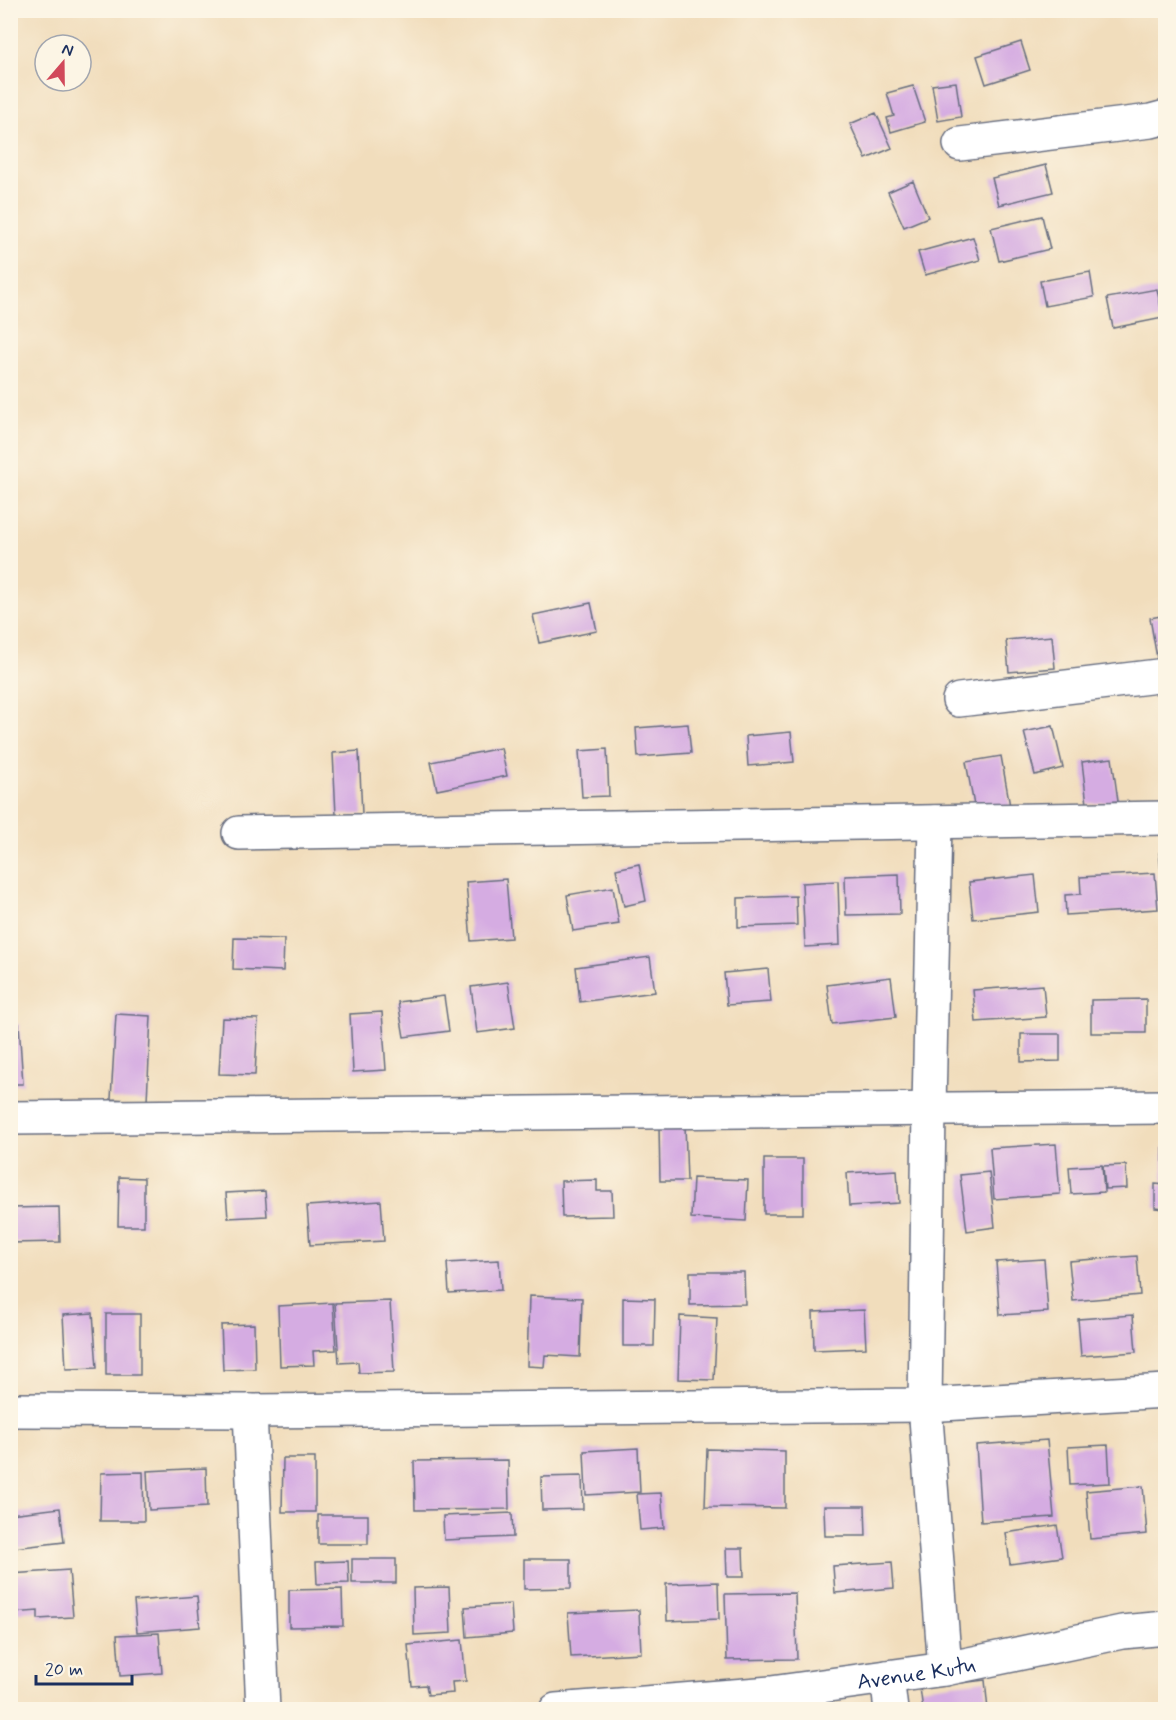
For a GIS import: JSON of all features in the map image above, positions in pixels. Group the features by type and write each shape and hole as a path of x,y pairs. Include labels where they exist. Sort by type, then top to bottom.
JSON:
{"street":[{"path":"960,144 1151,121 1166,117"},
{"path":"959,700 1166,675"},
{"path":"239,833 1166,818"},
{"path":"935,822 928,1108 925,1405 945,1669"},
{"path":"10,1118 1166,1107"},
{"path":"10,1410 250,1411 925,1405 1166,1391"},
{"path":"250,1411 263,1710"},
{"name":"Avenue Kutu","path":"556,1710 771,1693 945,1669 1122,1632 1166,1628"},
{"path":"887,1677 891,1710"}],"building":[{"path":"1021,42 1030,70 986,84 977,56"},
{"path":"956,82 961,117 938,121 932,85"},
{"path":"913,86 925,122 891,132 887,118 894,116 887,93"},
{"path":"876,113 892,148 866,159 850,124"},
{"path":"1166,153 1166,170 1165,170 1161,154"},
{"path":"1046,165 1053,192 999,205 992,178"},
{"path":"913,181 928,217 904,227 888,192"},
{"path":"1042,216 1050,249 999,261 991,228"},
{"path":"973,237 980,260 925,275 918,252"},
{"path":"1090,272 1094,297 1045,306 1040,281"},
{"path":"1157,289 1163,318 1113,328 1107,298"},
{"path":"591,603 597,631 539,643 533,615"},
{"path":"1166,615 1166,662 1158,664 1150,618"},
{"path":"1052,636 1055,668 1009,672 1006,640"},
{"path":"688,724 691,753 638,757 636,728"},
{"path":"1053,726 1063,768 1035,775 1024,732"},
{"path":"791,732 794,762 748,766 746,736"},
{"path":"501,748 507,776 437,790 431,762"},
{"path":"607,749 609,796 582,797 579,751"},
{"path":"359,751 362,814 336,815 333,753"},
{"path":"1001,756 1010,806 975,811 966,762"},
{"path":"1112,758 1118,801 1087,804 1082,762"},
{"path":"1166,852 1166,900 1164,900 1159,853"},
{"path":"639,864 646,901 624,906 616,869"},
{"path":"1155,873 1158,909 1066,915 1065,895 1081,894 1080,877"},
{"path":"899,874 900,914 846,915 845,876"},
{"path":"1035,875 1039,912 973,919 969,882"},
{"path":"506,879 511,938 471,941 466,882"},
{"path":"838,881 840,945 805,947 802,883"},
{"path":"613,887 619,924 573,931 567,895"},
{"path":"796,896 797,925 738,927 738,898"},
{"path":"234,938 284,939 283,971 233,969"},
{"path":"650,957 655,992 580,1002 576,967"},
{"path":"768,969 771,1002 727,1005 724,973"},
{"path":"891,977 896,1017 832,1024 827,985"},
{"path":"508,982 515,1028 477,1033 471,987"},
{"path":"1043,985 1046,1017 976,1022 973,990"},
{"path":"444,996 449,1031 404,1037 398,1002"},
{"path":"1146,999 1146,1033 1091,1033 1091,1000"},
{"path":"382,1012 386,1070 353,1072 350,1014"},
{"path":"116,1014 151,1016 147,1101 111,1099"},
{"path":"222,1018 258,1019 255,1075 219,1074"},
{"path":"10,1024 19,1024 23,1084 10,1084"},
{"path":"1021,1034 1060,1034 1060,1061 1021,1062"},
{"path":"659,1125 685,1125 687,1181 660,1181"},
{"path":"1056,1144 1060,1194 994,1199 990,1148"},
{"path":"1163,1147 1166,1147 1166,1183 1163,1183"},
{"path":"764,1159 803,1159 803,1214 764,1214"},
{"path":"1102,1165 1104,1192 1071,1194 1069,1167"},
{"path":"1126,1165 1127,1188 1105,1189 1103,1166"},
{"path":"897,1170 899,1203 849,1206 847,1173"},
{"path":"989,1172 995,1227 967,1231 960,1175"},
{"path":"119,1177 144,1178 144,1226 118,1226"},
{"path":"693,1178 748,1180 746,1221 691,1218"},
{"path":"597,1180 597,1191 612,1191 613,1216 562,1217 561,1181"},
{"path":"1155,1184 1166,1185 1166,1209 1155,1208"},
{"path":"265,1191 267,1216 228,1218 226,1193"},
{"path":"381,1201 384,1241 310,1245 307,1206"},
{"path":"59,1207 60,1242 10,1243 10,1208"},
{"path":"1137,1256 1140,1295 1073,1301 1069,1261"},
{"path":"1044,1259 1048,1312 1000,1315 996,1262"},
{"path":"499,1260 501,1290 449,1293 447,1263"},
{"path":"690,1272 744,1272 745,1304 690,1305"},
{"path":"529,1296 582,1298 580,1357 545,1355 544,1367 527,1366"},
{"path":"623,1298 655,1299 654,1346 623,1346"},
{"path":"390,1301 394,1372 359,1373 358,1362 339,1363 335,1303"},
{"path":"333,1303 336,1350 313,1351 314,1365 280,1366 278,1306"},
{"path":"864,1310 866,1348 814,1350 813,1312"},
{"path":"93,1313 97,1368 66,1369 63,1315"},
{"path":"106,1314 140,1314 140,1375 106,1375"},
{"path":"1133,1315 1136,1352 1081,1356 1078,1319"},
{"path":"680,1316 717,1318 714,1380 678,1379"},
{"path":"254,1324 255,1369 223,1370 221,1325"},
{"path":"1047,1440 1054,1517 981,1522 976,1445"},
{"path":"1108,1445 1110,1483 1070,1485 1068,1447"},
{"path":"638,1448 640,1492 586,1495 584,1451"},
{"path":"707,1449 785,1451 785,1508 705,1507"},
{"path":"283,1458 315,1458 315,1512 282,1512"},
{"path":"508,1460 509,1509 415,1510 414,1461"},
{"path":"206,1468 207,1507 149,1510 147,1471"},
{"path":"143,1472 144,1521 100,1521 101,1473"},
{"path":"582,1476 583,1509 542,1510 541,1477"},
{"path":"1143,1486 1147,1534 1090,1539 1086,1491"},
{"path":"661,1493 664,1528 640,1530 637,1494"},
{"path":"824,1506 865,1506 866,1536 825,1536"},
{"path":"60,1508 64,1542 14,1548 10,1514"},
{"path":"512,1513 513,1537 444,1540 443,1516"},
{"path":"318,1515 368,1515 368,1544 318,1544"},
{"path":"1057,1525 1062,1557 1010,1564 1006,1533"},
{"path":"726,1548 743,1548 744,1577 727,1577"},
{"path":"352,1559 396,1559 396,1583 352,1583"},
{"path":"524,1559 571,1559 571,1588 524,1589"},
{"path":"348,1561 349,1583 317,1584 316,1562"},
{"path":"892,1562 894,1588 835,1593 833,1566"},
{"path":"69,1570 73,1617 38,1619 38,1611 13,1613 10,1574"},
{"path":"718,1582 719,1619 667,1621 666,1584"},
{"path":"449,1587 451,1633 414,1635 413,1588"},
{"path":"342,1589 343,1626 289,1627 289,1590"},
{"path":"795,1593 797,1659 727,1660 725,1594"},
{"path":"197,1596 200,1627 137,1632 134,1601"},
{"path":"511,1604 513,1633 467,1637 465,1607"},
{"path":"639,1610 641,1653 571,1657 568,1613"},
{"path":"159,1633 162,1673 120,1676 117,1635"},
{"path":"462,1640 466,1681 452,1682 453,1693 428,1695 426,1685 412,1686 408,1645"},
{"path":"985,1680 988,1710 923,1710 920,1688"}]}
